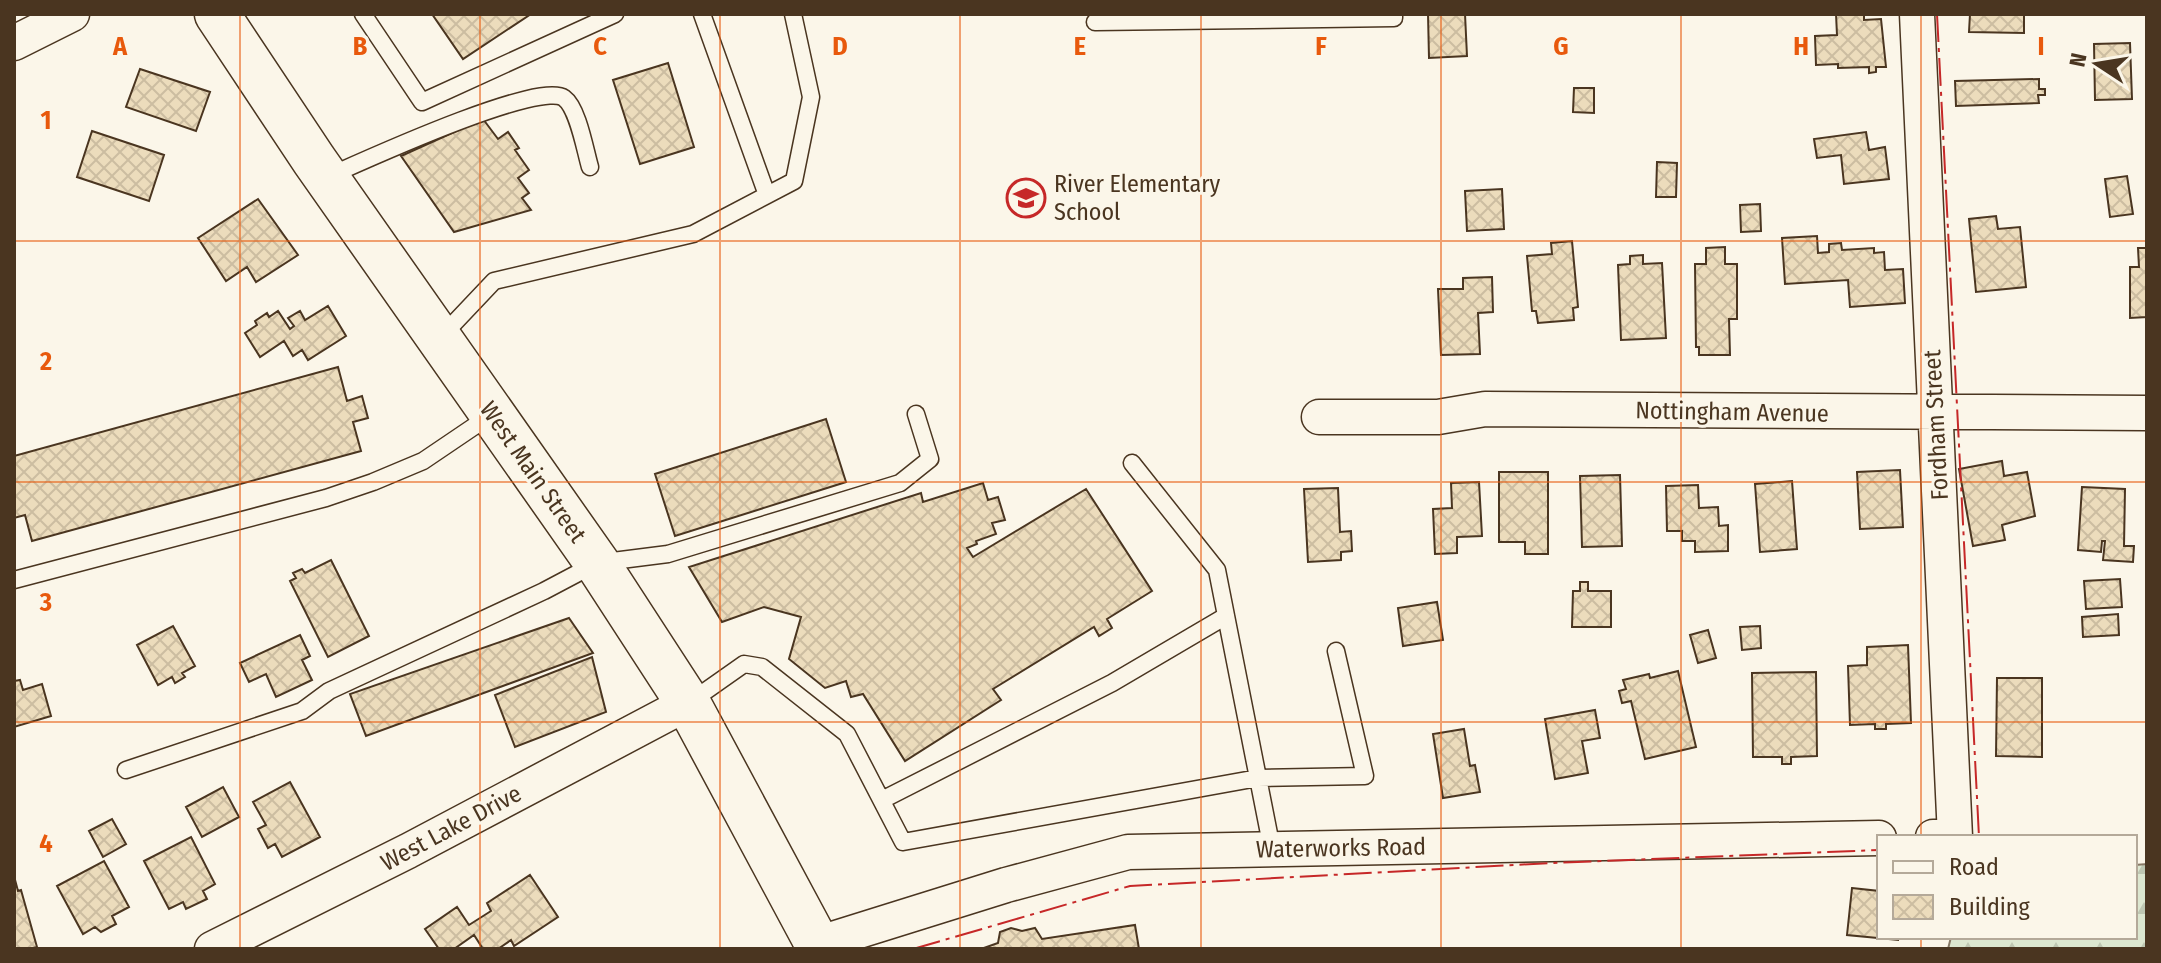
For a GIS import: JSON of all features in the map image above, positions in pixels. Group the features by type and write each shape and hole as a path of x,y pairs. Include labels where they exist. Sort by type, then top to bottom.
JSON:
{"main road":[{"name":"West Main Street","path":"217,14 326,178 597,563 688,703 819,946"}],"street":[{"path":"14,43 71,14"},
{"name":"Fordham Street","path":"1917,14 1955,835"},
{"name":"Nottingham Avenue","path":"1319,417 1438,417 1485,409 2147,413"},
{"name":"West Lake Drive","path":"212,949 408,851 688,703"},
{"name":"Waterworks Road","path":"819,946 1006,885 1128,852 1877,838"}],"lane":[{"path":"363,14 422,102 615,14"},
{"path":"702,14 767,195"},
{"path":"439,339 494,281 693,234 794,181 811,97 793,14"},
{"path":"1095,22 1394,18 1394,14"},
{"path":"326,178 413,138 531,98 555,94 572,107 590,167"},
{"path":"14,580 326,498 373,482 423,461 492,414"},
{"path":"126,770 302,711 329,691 544,591 597,563 668,554 900,483 930,459 916,414"},
{"path":"1132,463 1217,570 1272,849"},
{"path":"882,800 1112,683 1226,616"},
{"path":"688,703 744,664 762,667 847,734 903,842 1258,778 1365,776 1336,651"}],"green space":[{"path":"2147,864 2147,949 1948,949 1950,939 2137,939 2137,865"}],"building":[{"path":"432,14 531,14 463,59"},
{"path":"1428,14 1465,14 1467,56 1429,58"},
{"path":"1836,14 1864,14 1864,20 1881,19 1886,67 1876,67 1876,72 1869,73 1869,67 1816,65 1815,36 1837,35"},
{"path":"1970,14 2024,14 2024,33 1969,32"},
{"path":"2130,43 2132,99 2095,100 2094,44"},
{"path":"668,63 694,147 640,164 613,80"},
{"path":"140,69 210,92 196,131 126,107"},
{"path":"2039,79 2039,89 2045,89 2045,95 2038,95 2039,103 1956,106 1955,81"},
{"path":"1574,88 1594,88 1594,113 1573,112"},
{"path":"483,119 498,139 508,132 519,148 515,150 529,170 518,178 529,193 522,198 531,210 454,232 401,156"},
{"path":"92,131 164,155 149,201 77,177"},
{"path":"1866,132 1869,150 1885,147 1889,179 1844,184 1841,155 1817,158 1814,139"},
{"path":"1657,162 1677,163 1676,197 1656,197"},
{"path":"2127,176 2133,214 2110,217 2105,179"},
{"path":"1502,189 1504,229 1467,231 1465,191"},
{"path":"258,199 298,255 256,282 247,267 226,281 198,238"},
{"path":"1760,204 1761,231 1741,232 1740,205"},
{"path":"1996,216 1998,229 2020,227 2026,287 1976,292 1969,219"},
{"path":"1817,236 1818,253 1829,252 1829,244 1841,243 1842,250 1874,248 1874,253 1884,252 1885,270 1903,269 1905,303 1850,307 1848,280 1785,284 1782,238"},
{"path":"1572,241 1578,307 1573,308 1574,320 1538,323 1536,311 1532,311 1527,256 1552,254 1551,243"},
{"path":"1725,247 1725,264 1737,264 1737,319 1729,319 1730,355 1699,355 1699,347 1696,347 1695,264 1706,264 1706,248"},
{"path":"2138,248 2147,248 2147,317 2130,318 2130,267 2139,267"},
{"path":"1643,255 1643,264 1662,263 1666,338 1621,340 1618,265 1630,264 1630,256"},
{"path":"1492,277 1493,312 1478,313 1480,354 1441,355 1438,289 1463,289 1463,278"},
{"path":"328,306 346,336 308,360 302,350 293,356 284,341 260,357 245,333 267,313 269,317 278,311 290,329 294,326 288,318 300,311 305,320"},
{"path":"338,367 347,401 362,396 368,418 353,422 361,451 32,541 25,515 14,518 14,456"},
{"path":"826,419 846,482 675,536 655,474"},
{"path":"2002,461 2004,476 2027,472 2035,516 2002,525 2005,540 1973,546 1959,469"},
{"path":"1900,470 1903,527 1860,529 1857,472"},
{"path":"1499,472 1548,472 1548,554 1525,554 1525,542 1499,542"},
{"path":"1620,475 1622,546 1582,547 1580,476"},
{"path":"1792,481 1797,549 1760,552 1755,484"},
{"path":"1479,482 1482,536 1457,537 1457,553 1435,554 1433,509 1452,508 1451,483"},
{"path":"983,483 988,500 998,497 1005,520 992,523 996,534 967,548 973,557 1086,489 1152,591 1107,619 1112,628 1099,636 1094,627 993,689 1001,700 905,761 863,694 851,697 846,681 825,688 789,659 801,617 764,607 722,622 689,567 921,493 923,502"},
{"path":"1698,485 1699,508 1718,507 1719,526 1728,525 1728,551 1695,552 1695,541 1682,541 1682,531 1667,531 1666,486"},
{"path":"2082,487 2125,489 2124,546 2134,546 2133,562 2103,560 2105,541 2102,541 2101,552 2078,550"},
{"path":"1338,488 1340,532 1351,531 1352,551 1341,552 1341,560 1308,562 1304,489"},
{"path":"331,560 369,636 328,657 290,581 296,578 293,573 302,569 305,573"},
{"path":"2120,579 2122,607 2086,609 2084,581"},
{"path":"1580,582 1588,582 1588,591 1611,591 1611,627 1572,627 1573,591 1580,591"},
{"path":"1437,602 1443,640 1403,646 1398,608"},
{"path":"2118,614 2119,635 2083,637 2082,617"},
{"path":"569,618 593,653 366,736 350,694"},
{"path":"173,626 195,666 182,673 185,677 175,683 172,677 158,685 137,645"},
{"path":"1760,626 1761,648 1742,650 1740,627"},
{"path":"1708,630 1716,658 1698,663 1690,635"},
{"path":"300,635 310,656 302,660 312,680 276,697 266,674 249,682 240,663"},
{"path":"1908,645 1911,723 1886,724 1886,729 1875,729 1875,724 1850,725 1848,666 1867,665 1867,647"},
{"path":"592,657 606,712 515,747 495,695"},
{"path":"1678,671 1696,747 1645,759 1631,701 1622,703 1619,691 1626,689 1623,680"},
{"path":"1816,672 1817,756 1791,757 1791,764 1782,764 1782,757 1753,757 1752,673"},
{"path":"1997,678 2042,678 2042,757 1996,756"},
{"path":"20,680 23,690 42,684 51,716 14,727 14,681"},
{"path":"1595,710 1600,738 1582,741 1588,773 1555,779 1545,719"},
{"path":"1464,729 1470,766 1475,765 1480,792 1443,798 1433,734"},
{"path":"290,782 320,837 282,857 275,844 268,848 258,829 266,825 253,802"},
{"path":"223,787 239,817 202,837 186,807"},
{"path":"112,819 126,844 103,857 89,831"},
{"path":"191,837 215,884 203,891 207,899 186,909 183,902 169,909 144,861"},
{"path":"104,861 129,907 112,916 116,924 101,932 95,927 83,934 57,886"},
{"path":"530,875 558,917 514,946 511,940 498,949 483,949 474,935 454,949 439,949 425,929 457,907 469,925 491,911 487,903"},
{"path":"14,876 37,947 30,949 14,949"},
{"path":"1852,888 1877,891 1877,938 1847,935"},
{"path":"1135,925 1139,949 981,949 998,943 1000,932 1011,928 1022,931 1035,928 1042,939"}],"power":[{"path":"1937,14 1979,835"},
{"path":"913,949 1130,886 1551,863 1877,850"}],"place":[{"name":"River Elementary School","path":"1026,198"}]}
